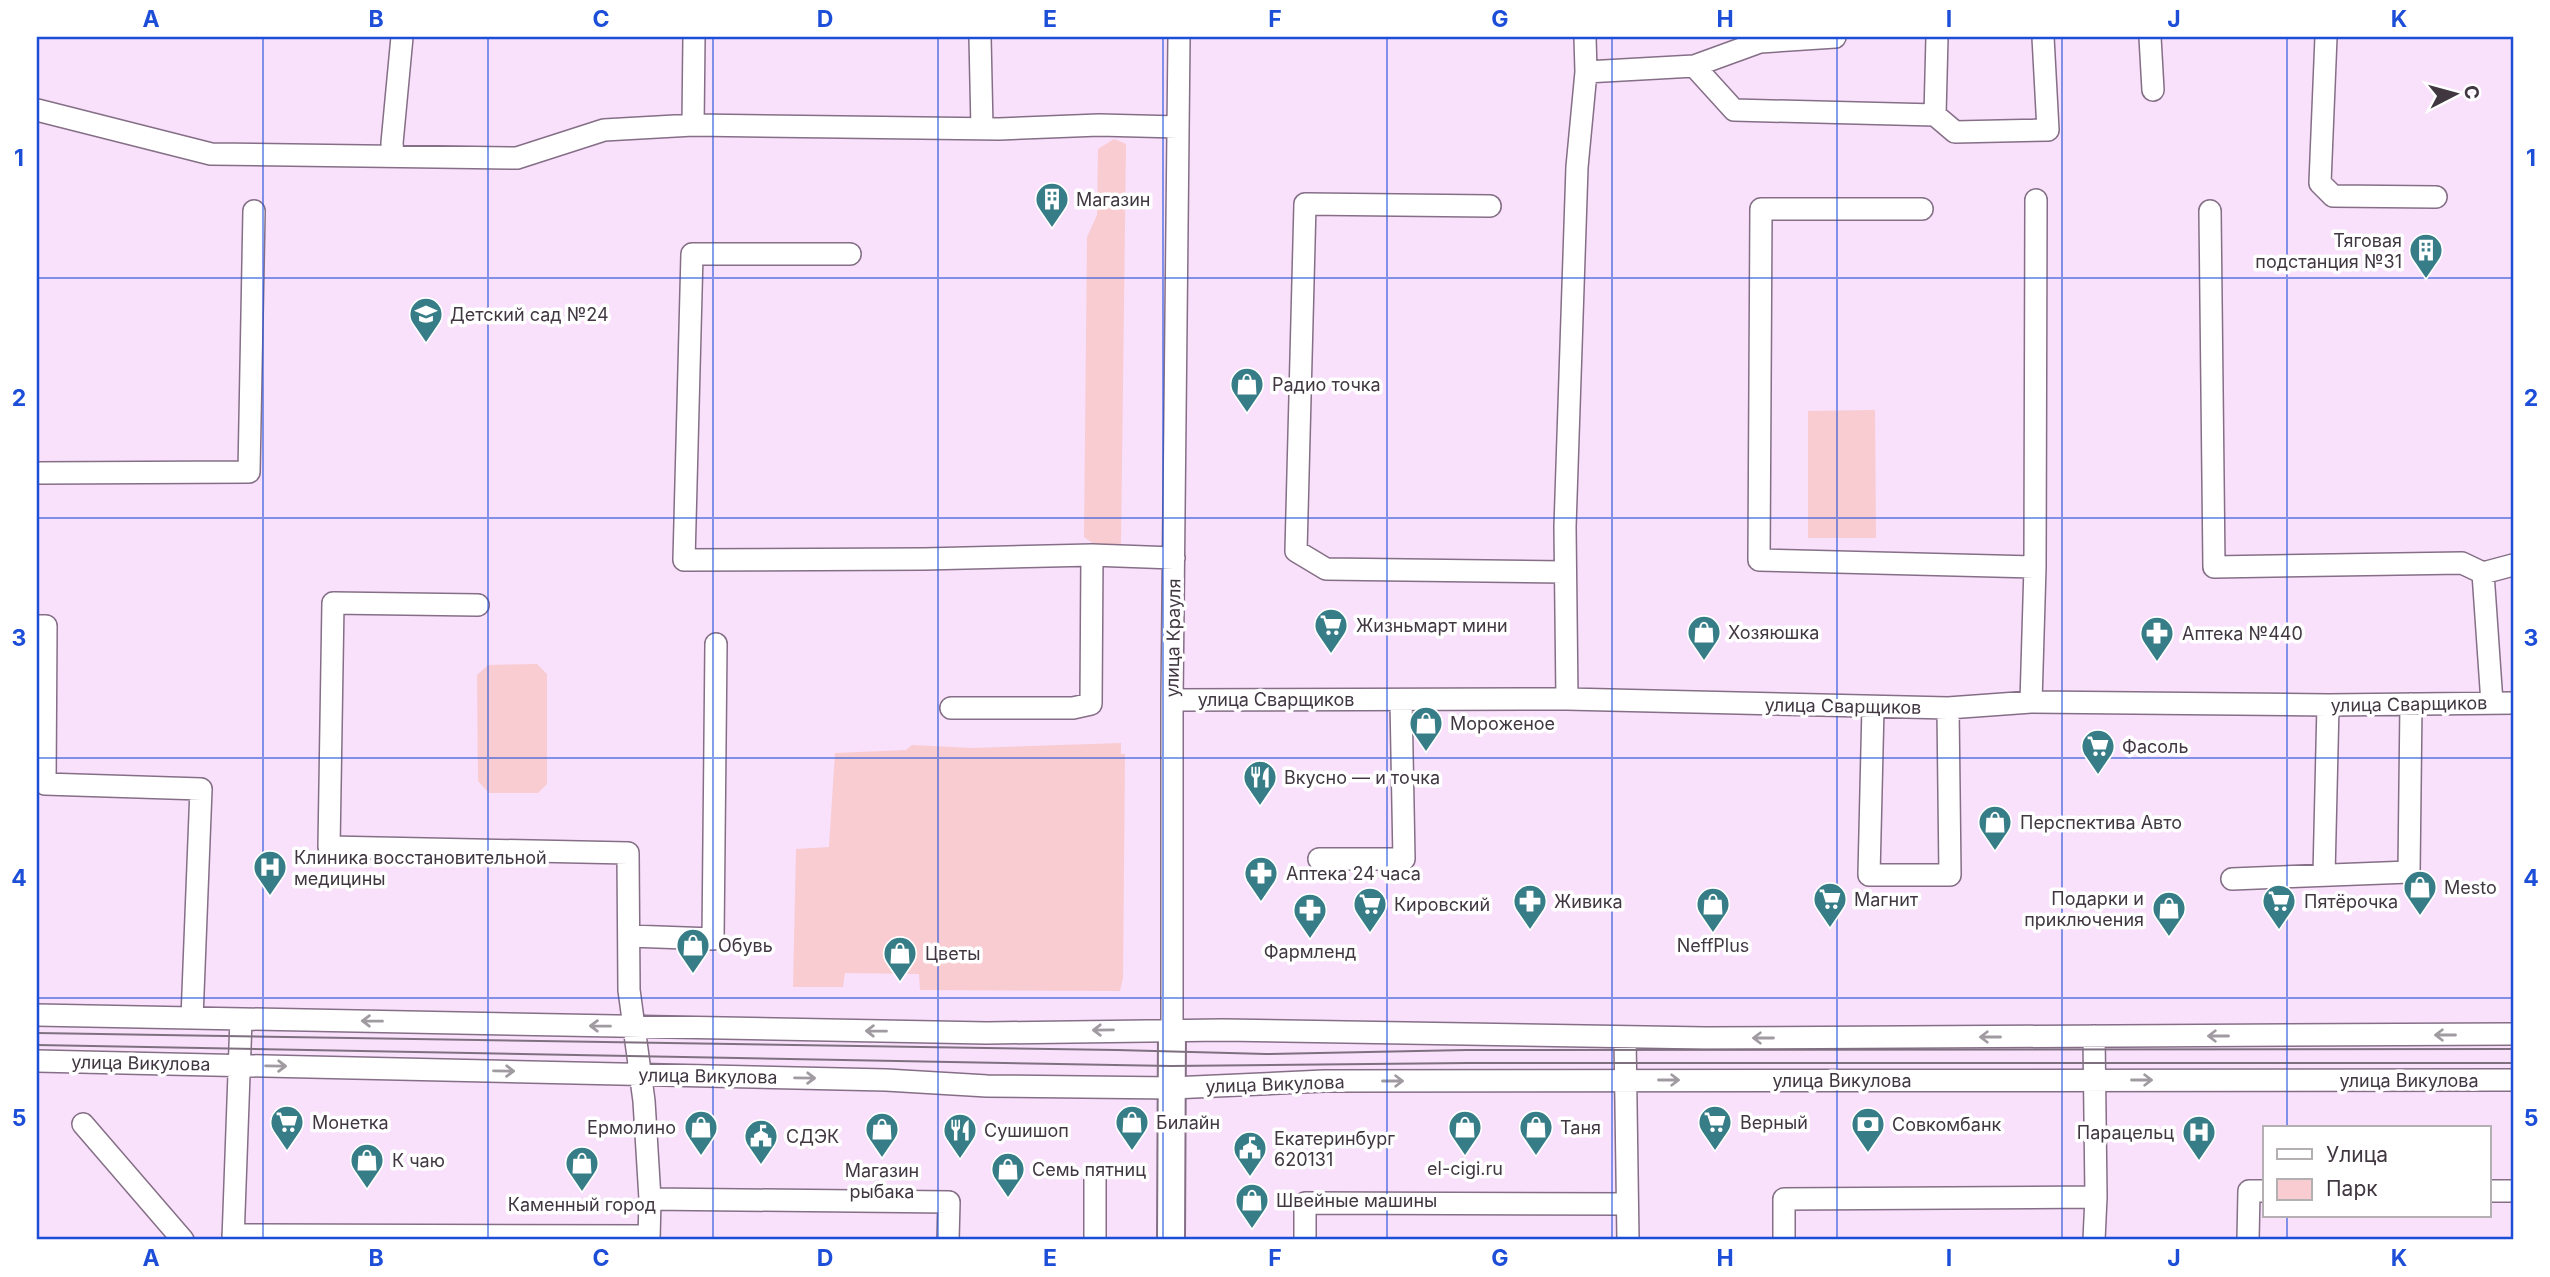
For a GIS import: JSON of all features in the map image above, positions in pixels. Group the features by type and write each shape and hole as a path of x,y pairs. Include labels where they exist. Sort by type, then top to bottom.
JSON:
{"main road":[{"name":"улица Крауля","path":"1171,1240 1172,1030"}],"street":[{"path":"393,156 402,37"},
{"path":"694,37 694,125"},
{"path":"980,37 982,128"},
{"name":"улица Крауля","path":"1172,1030 1172,700 1179,37"},
{"path":"1566,699 1564,572 1577,167 1586,72 1585,37"},
{"path":"1586,72 1694,66 1760,41 1835,37"},
{"path":"1935,115 1937,37"},
{"path":"1694,66 1734,110 1935,115 1955,132 2048,130 2043,37"},
{"path":"2150,37 2153,90"},
{"path":"2326,37 2320,183 2333,196 2436,197"},
{"path":"37,110 211,154 517,159 604,131 694,125 1178,127"},
{"path":"2031,702 2035,567 2036,200"},
{"path":"1490,206 1305,204 1296,551 1326,569 1564,572"},
{"path":"1922,209 1761,209 1759,559 2035,567"},
{"path":"37,473 249,472 254,211"},
{"path":"2210,211 2214,567 2462,563 2483,573 2513,565"},
{"path":"850,254 692,254 684,560 1092,555 1174,558"},
{"path":"951,708 1073,708 1091,704 1092,555"},
{"path":"2483,573 2503,703"},
{"path":"241,1019 233,1237 649,1238 650,1199 640,1074 629,990 628,853 328,847 333,603 478,605"},
{"path":"37,626 46,626 45,785 201,789 192,1018"},
{"path":"630,936 713,939 716,644"},
{"name":"улица Сварщиков","path":"1172,700 1566,699 1948,708 2031,702 2328,705 2503,703"},
{"path":"1319,859 1404,859 1401,700"},
{"path":"2232,879 2409,872 2410,704"},
{"path":"2324,876 2328,705"},
{"path":"1873,707 1869,875 1950,875 1948,708"},
{"path":"37,1015 987,1033 1172,1030 1625,1037 2513,1034"},
{"path":"2094,1036 2095,1240"},
{"path":"1625,1037 1628,1240"},
{"name":"улица Викулова","path":"37,1061 886,1080 987,1086 1172,1088 1324,1081 2513,1080"},
{"path":"83,1124 183,1240"},
{"path":"1095,1175 1095,1240"},
{"path":"2248,1240 2249,1191 2263,1191"},
{"path":"2490,1191 2513,1191"},
{"path":"1784,1240 1784,1199 2096,1197"},
{"path":"650,1199 949,1202 948,1240"},
{"path":"1305,1240 1305,1203 1628,1204"}],"green space":[{"path":"1114,139 1126,144 1121,544 1094,544 1084,537 1087,237 1097,215 1098,149"},
{"path":"1875,410 1876,538 1808,538 1808,411"},
{"path":"537,664 547,674 547,784 538,793 489,793 478,781 477,675 488,665"},
{"path":"1121,743 1121,754 1125,754 1123,978 1120,991 920,990 919,974 845,973 843,987 793,987 796,849 829,847 835,753 906,750 912,745 972,748"}],"tram line":[{"path":"37,1033 1266,1054 1466,1050 2513,1049"},
{"path":"37,1045 1171,1066 1468,1063 2513,1063"}],"place":[{"name":"Магазин","path":"1052,229"},
{"name":"Тяговая подстанция №31","path":"2426,280"},
{"name":"Детский сад №24","path":"426,344"},
{"name":"Радио точка","path":"1247,414"},
{"name":"Жизньмарт мини","path":"1331,655"},
{"name":"Хозяюшка","path":"1704,662"},
{"name":"Аптека №440","path":"2157,663"},
{"name":"Мороженое","path":"1426,753"},
{"name":"Фасоль","path":"2098,776"},
{"name":"Вкусно — и точка","path":"1260,807"},
{"name":"Перспектива Авто","path":"1995,852"},
{"name":"Клиника восстановительной медицины","path":"270,897"},
{"name":"Аптека 24 часа","path":"1261,903"},
{"name":"Mesto","path":"2420,917"},
{"name":"Магнит","path":"1830,929"},
{"name":"Живика","path":"1530,931"},
{"name":"Пятёрочка","path":"2279,931"},
{"name":"Кировский","path":"1370,934"},
{"name":"NeffPlus","path":"1713,934"},
{"name":"Подарки и приключения","path":"2169,938"},
{"name":"Фармленд","path":"1310,940"},
{"name":"Обувь","path":"693,975"},
{"name":"Цветы","path":"900,983"},
{"name":"Монетка","path":"287,1152"},
{"name":"Билайн","path":"1132,1152"},
{"name":"Верный","path":"1715,1152"},
{"name":"Совкомбанк","path":"1868,1154"},
{"name":"Ермолино","path":"701,1157"},
{"name":"el-cigi.ru","path":"1465,1157"},
{"name":"Таня","path":"1536,1157"},
{"name":"Магазин рыбака","path":"882,1159"},
{"name":"Сушишоп","path":"960,1160"},
{"name":"Парацельц","path":"2199,1162"},
{"name":"СДЭК","path":"761,1166"},
{"name":"Екатеринбург 620131","path":"1250,1178"},
{"name":"К чаю","path":"367,1190"},
{"name":"Каменный город","path":"582,1193"},
{"name":"Семь пятниц","path":"1008,1199"},
{"name":"Швейные машины","path":"1252,1230"}]}
